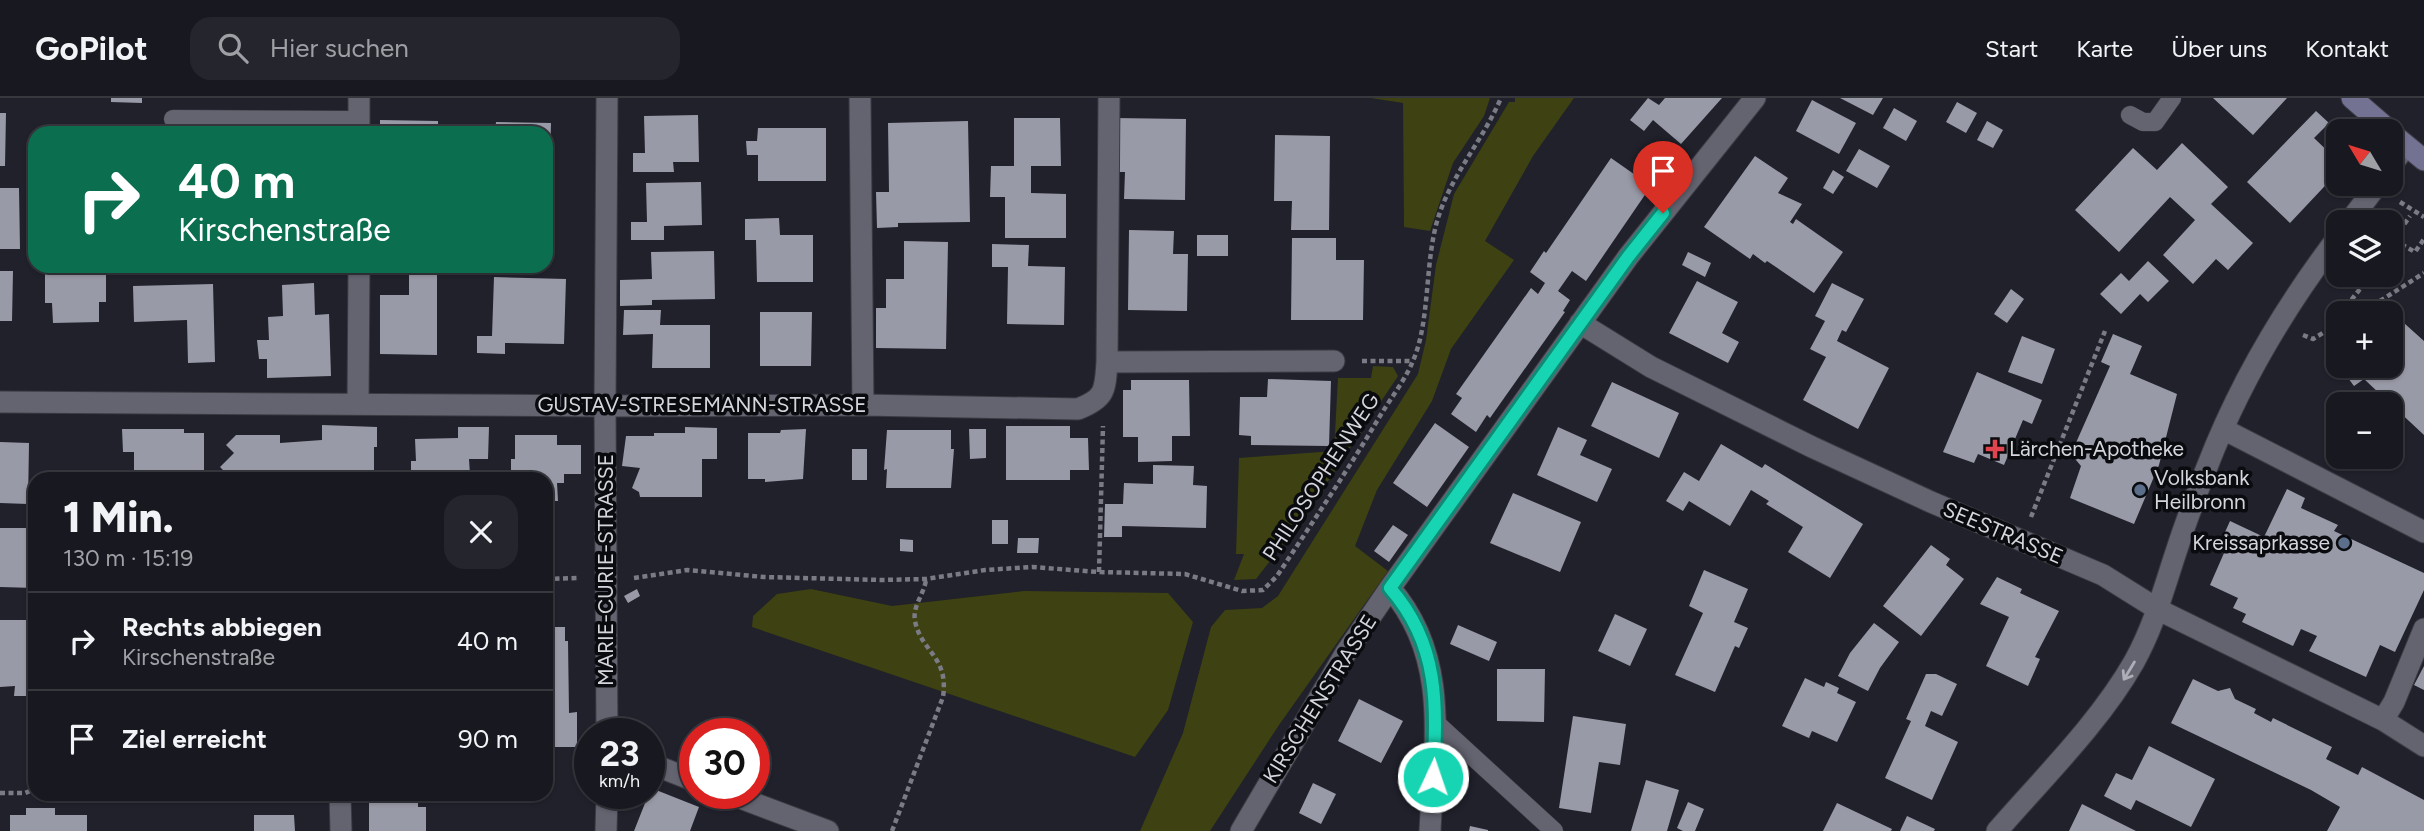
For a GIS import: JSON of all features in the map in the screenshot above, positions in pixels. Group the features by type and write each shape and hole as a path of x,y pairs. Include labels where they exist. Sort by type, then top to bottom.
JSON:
{"main road":[{"path":"2352,98 2376,119"},
{"path":"2403,142 2424,160"}],"street":[{"path":"359,98 359,126"},
{"name":"MARIE-CURIE-STRASSE","path":"607,98 607,718"},
{"path":"860,98 863,405"},
{"path":"1095,402 1105,388 1107,362 1110,98"},
{"name":"KIRSCHENSTRASSE","path":"1241,831 1338,666 1390,588 1628,257 1755,98"},
{"path":"2358,210 2369,196"},
{"path":"1997,831 2112,698 2135,660 2159,610 2176,552 2239,393 2276,325 2326,254"},
{"path":"358,404 359,273"},
{"name":"SEESTRASSE","path":"1580,323 1651,367 1787,435 1931,502 2103,575 2159,610 2383,720 2424,746"},
{"path":"1107,362 1334,361"},
{"name":"GUSTAV-STRESEMANN-STRASSE","path":"0,402 863,405 1078,410 1095,402"},
{"path":"2223,429 2424,532"},
{"path":"1390,588 1404,604 1422,639 1433,677 1436,723 1430,831"},
{"path":"2383,720 2394,702 2424,629"},
{"path":"340,801 341,831"},
{"path":"606,831 607,809"},
{"path":"770,809 828,831"}],"lane":[{"path":"2130,115 2143,122 2155,122 2172,98"},
{"path":"173,119 336,126"},
{"path":"1436,723 1554,831"}],"path":[{"name":"PHILOSOPHENWEG","path":"553,579 607,581 687,570 777,577 926,579 1013,568 1185,574 1242,591 1263,590 1277,576 1353,461 1413,361 1422,323 1428,268 1439,215 1466,160 1493,118 1501,98"},
{"path":"2403,226 2410,216"},
{"path":"2403,245 2415,252 2424,239"},
{"path":"2380,301 2424,273"},
{"path":"2350,301 2362,287"},
{"path":"2022,541 2105,331"},
{"path":"1334,361 1413,361"},
{"path":"1095,402 1103,422 1099,572"},
{"path":"892,831 943,697 945,683 943,670 916,626 914,617 926,579"},
{"path":"0,793 28,792"}],"green space":[{"path":"1371,98 1490,98 1484,116 1453,163 1430,231 1404,227 1403,103"},
{"path":"1515,98 1574,98 1533,156 1485,241 1514,260 1451,349 1432,401 1377,490 1355,546 1388,571 1279,725 1210,831 1140,831 1183,733 1211,627 1225,610 1262,608 1278,596 1418,374 1426,340 1436,265 1454,194 1509,102 1515,102"},
{"path":"1373,366 1393,367 1398,376 1305,516 1256,579 1234,580 1244,554 1236,554 1239,458 1334,451 1338,378 1371,378"},
{"path":"811,589 892,606 1024,591 1168,593 1193,622 1168,710 1135,757 752,627 753,616 777,594"}],"building":[{"path":"111,98 142,98 142,103 111,102"},
{"path":"1648,98 1659,105 1665,98 1722,98 1681,144 1653,120 1644,131 1630,120"},
{"path":"1840,98 1883,98 1873,115"},
{"path":"2213,98 2287,98 2253,135"},
{"path":"1812,100 1856,123 1839,154 1796,131"},
{"path":"1957,102 1977,113 1966,133 1946,122"},
{"path":"1894,108 1917,121 1906,141 1883,128"},
{"path":"2316,111 2326,120 2326,126 2314,138 2326,150 2326,185 2290,223 2247,182"},
{"path":"0,113 6,113 5,166 0,166"},
{"path":"698,115 699,162 673,162 674,172 633,172 633,153 645,153 644,116"},
{"path":"1014,118 1060,118 1061,166 1031,166 1031,193 1066,194 1066,238 1005,238 1005,197 990,197 991,166 1014,166"},
{"path":"1114,118 1186,119 1185,200 1124,199 1125,172 1113,172"},
{"path":"380,120 438,121 438,126 380,126"},
{"path":"968,121 970,222 898,223 898,227 877,228 876,192 889,192 888,123"},
{"path":"1987,121 2003,130 1993,148 1977,140"},
{"path":"496,122 551,123 551,126 496,126"},
{"path":"758,128 826,128 826,181 758,181 758,155 747,155 746,141 757,141"},
{"path":"1275,135 1330,136 1329,230 1291,230 1292,201 1274,201"},
{"path":"2182,143 2228,187 2211,204 2253,243 2228,270 2216,259 2193,284 2163,255 2195,220 2170,197 2119,252 2075,210 2133,148 2157,170"},
{"path":"1859,149 1890,166 1877,188 1846,171"},
{"path":"1755,156 1788,178 1778,193 1802,204 1790,222 1793,224 1796,219 1843,252 1814,293 1767,261 1765,263 1753,254 1750,259 1704,227"},
{"path":"1611,158 1651,186 1586,281 1572,271 1558,291 1570,300 1563,311 1565,312 1490,418 1487,415 1476,432 1451,414 1462,398 1456,394 1531,288 1538,294 1545,283 1530,272"},
{"path":"1833,170 1844,177 1833,194 1823,188"},
{"path":"701,182 702,225 664,226 664,240 631,240 631,222 647,222 646,183"},
{"path":"0,188 19,188 20,249 0,249"},
{"path":"779,218 780,235 813,235 813,282 757,282 756,240 745,240 745,219"},
{"path":"1129,230 1174,231 1173,254 1188,254 1187,311 1128,310"},
{"path":"1197,235 1228,235 1228,256 1197,256"},
{"path":"1292,238 1336,238 1336,260 1364,260 1363,320 1291,320"},
{"path":"904,241 948,242 946,349 876,348 876,308 886,308 886,279 904,279"},
{"path":"992,244 1029,245 1028,266 1065,267 1064,325 1007,324 1008,267 992,267"},
{"path":"714,251 715,299 652,300 652,305 620,306 620,280 652,279 651,252"},
{"path":"1688,252 1711,263 1705,277 1682,265"},
{"path":"2148,261 2169,281 2148,302 2140,294 2121,314 2100,294 2121,273 2129,281"},
{"path":"0,271 13,271 12,321 0,321"},
{"path":"106,273 106,302 99,302 99,322 53,323 52,303 45,303 45,274"},
{"path":"409,273 437,273 437,355 380,354 380,295 409,295"},
{"path":"494,277 566,279 564,344 505,343 505,354 477,353 477,336 492,336"},
{"path":"1697,281 1738,302 1722,333 1739,342 1728,363 1669,333"},
{"path":"314,283 315,315 329,314 331,376 267,378 267,359 259,359 257,340 269,340 268,317 283,316 282,285"},
{"path":"1832,283 1864,299 1846,332 1842,330 1837,341 1889,368 1858,429 1803,400 1826,357 1810,349 1825,321 1815,316"},
{"path":"213,284 215,362 188,363 187,320 134,322 133,286"},
{"path":"2011,289 2024,299 2007,323 1994,314"},
{"path":"624,310 661,310 660,325 710,325 710,368 652,368 653,334 623,335"},
{"path":"760,312 812,312 811,366 760,366"},
{"path":"2403,322 2424,341 2424,435 2403,415 2403,392 2378,392 2364,379 2354,386 2348,378 2403,378"},
{"path":"2113,334 2142,346 2130,374 2177,394 2159,465 2134,524 2070,498 2081,466 2071,454 2110,366 2101,362"},
{"path":"2022,336 2055,349 2042,384 2008,372"},
{"path":"1977,372 2042,400 2032,424 2023,420 2004,465 1978,454 1974,463 1943,452"},
{"path":"1268,379 1331,381 1329,446 1251,445 1251,436 1239,435 1240,397 1267,397"},
{"path":"1131,380 1189,380 1190,436 1172,436 1172,461 1138,462 1138,437 1123,437 1123,390 1131,390"},
{"path":"1612,382 1679,413 1659,458 1591,426"},
{"path":"1435,423 1469,447 1427,507 1393,483"},
{"path":"322,425 377,427 374,472 225,472 220,467 234,453 226,445 236,435 280,435 280,443 322,440"},
{"path":"1006,426 1070,426 1070,438 1088,438 1089,470 1070,470 1070,480 1006,480"},
{"path":"458,427 489,427 488,459 469,459 470,472 411,472 411,461 416,461 415,439 458,438"},
{"path":"685,427 717,428 717,459 702,459 702,497 640,497 639,492 632,488 640,468 622,466 626,436 685,433"},
{"path":"1558,427 1587,440 1580,455 1612,469 1597,502 1537,475"},
{"path":"122,429 184,429 184,433 204,433 204,471 134,472 134,452 123,452"},
{"path":"806,429 803,479 765,482 765,479 748,479 748,433 780,433 781,430"},
{"path":"969,429 986,429 986,458 970,459"},
{"path":"887,430 951,430 951,449 954,449 951,488 886,488 887,469 884,470"},
{"path":"515,435 557,435 557,445 581,445 581,474 564,474 564,483 557,483 558,501 553,501 553,472 511,472 511,459 515,459"},
{"path":"0,442 29,443 28,504 0,503"},
{"path":"1721,444 1762,468 1765,464 1863,524 1830,578 1788,552 1803,527 1766,504 1769,501 1751,490 1730,526 1689,501 1683,511 1666,501 1684,472 1699,481"},
{"path":"852,449 867,449 867,480 852,480"},
{"path":"1153,465 1194,466 1193,485 1207,486 1206,528 1122,526 1122,537 1104,537 1105,504 1123,504 1124,483 1153,484"},
{"path":"2287,489 2305,498 2301,508 2338,525 2334,531 2424,573 2424,590 2395,652 2380,645 2366,677 2309,651 2317,636 2301,629 2293,646 2242,622 2246,614 2233,608 2238,598 2210,585 2224,553 2217,550 2230,521 2264,537"},
{"path":"1513,493 1581,522 1560,572 1490,543"},
{"path":"992,520 1008,520 1008,544 992,544"},
{"path":"1393,525 1408,535 1389,562 1374,551"},
{"path":"0,528 28,528 28,588 0,587"},
{"path":"1018,538 1039,538 1038,553 1017,553"},
{"path":"900,539 913,540 913,552 900,551"},
{"path":"1931,545 1950,559 1946,565 1964,579 1921,636 1883,606"},
{"path":"1704,570 1748,589 1734,622 1748,628 1739,648 1735,646 1715,692 1675,675 1703,613 1689,606"},
{"path":"1997,577 2022,589 2020,593 2059,611 2035,657 2040,659 2028,686 1986,666 2009,617 1980,604"},
{"path":"637,589 640,596 628,603 624,596"},
{"path":"1615,614 1647,629 1630,666 1598,651"},
{"path":"0,620 28,620 28,696 14,696 15,686 0,687"},
{"path":"1874,623 1899,642 1880,668 1868,691 1838,676 1850,653"},
{"path":"1458,625 1497,642 1489,661 1450,644"},
{"path":"553,627 565,627 565,641 568,641 569,713 577,712 577,718 574,718 574,747 553,747"},
{"path":"2424,666 2424,690 2414,685"},
{"path":"1497,669 1545,669 1544,722 1497,721"},
{"path":"1926,674 1936,674 1957,684 1942,716 1931,711 1925,726 1958,742 1932,800 1885,778 1911,721 1906,719"},
{"path":"1805,678 1824,687 1826,682 1839,688 1837,693 1856,702 1837,742 1812,731 1809,738 1782,726"},
{"path":"2193,679 2218,691 2230,688 2235,699 2256,709 2254,713 2271,722 2273,718 2332,747 2326,759 2358,775 2362,767 2424,800 2424,831 2327,831 2340,807 2311,790 2171,723"},
{"path":"1359,699 1403,721 1381,763 1338,741"},
{"path":"1573,716 1626,724 1620,765 1599,762 1591,813 1559,808"},
{"path":"2149,746 2215,779 2191,827 2136,800 2131,810 2104,796 2116,773 2132,780"},
{"path":"1646,780 1679,790 1667,831 1631,831"},
{"path":"1313,783 1336,794 1321,824 1299,813"},
{"path":"665,794 679,799 679,809 698,809 690,831 634,831 643,809 665,809"},
{"path":"369,801 418,801 418,807 426,807 426,831 369,831"},
{"path":"1688,802 1704,809 1695,831 1677,828"},
{"path":"1837,803 1892,829 1823,831"},
{"path":"2082,804 2136,831 2069,831"},
{"path":"26,808 55,808 55,815 87,815 87,831 10,831 10,815 26,815"},
{"path":"254,815 294,815 295,831 254,831"},
{"path":"1907,816 1935,829 1934,831 1900,831"},
{"path":"1470,826 1488,830 1488,831 1469,831"}],"place":[{"name":"Lärchen-Apotheke","path":"1995,449"},
{"name":"Volksbank Heilbronn","path":"2140,490"},
{"name":"Kreissaprkasse","path":"2344,543"}],"route":[{"path":"1433,777 1436,723 1433,677 1422,639 1404,604 1390,588 1628,257 1663,213"}]}
